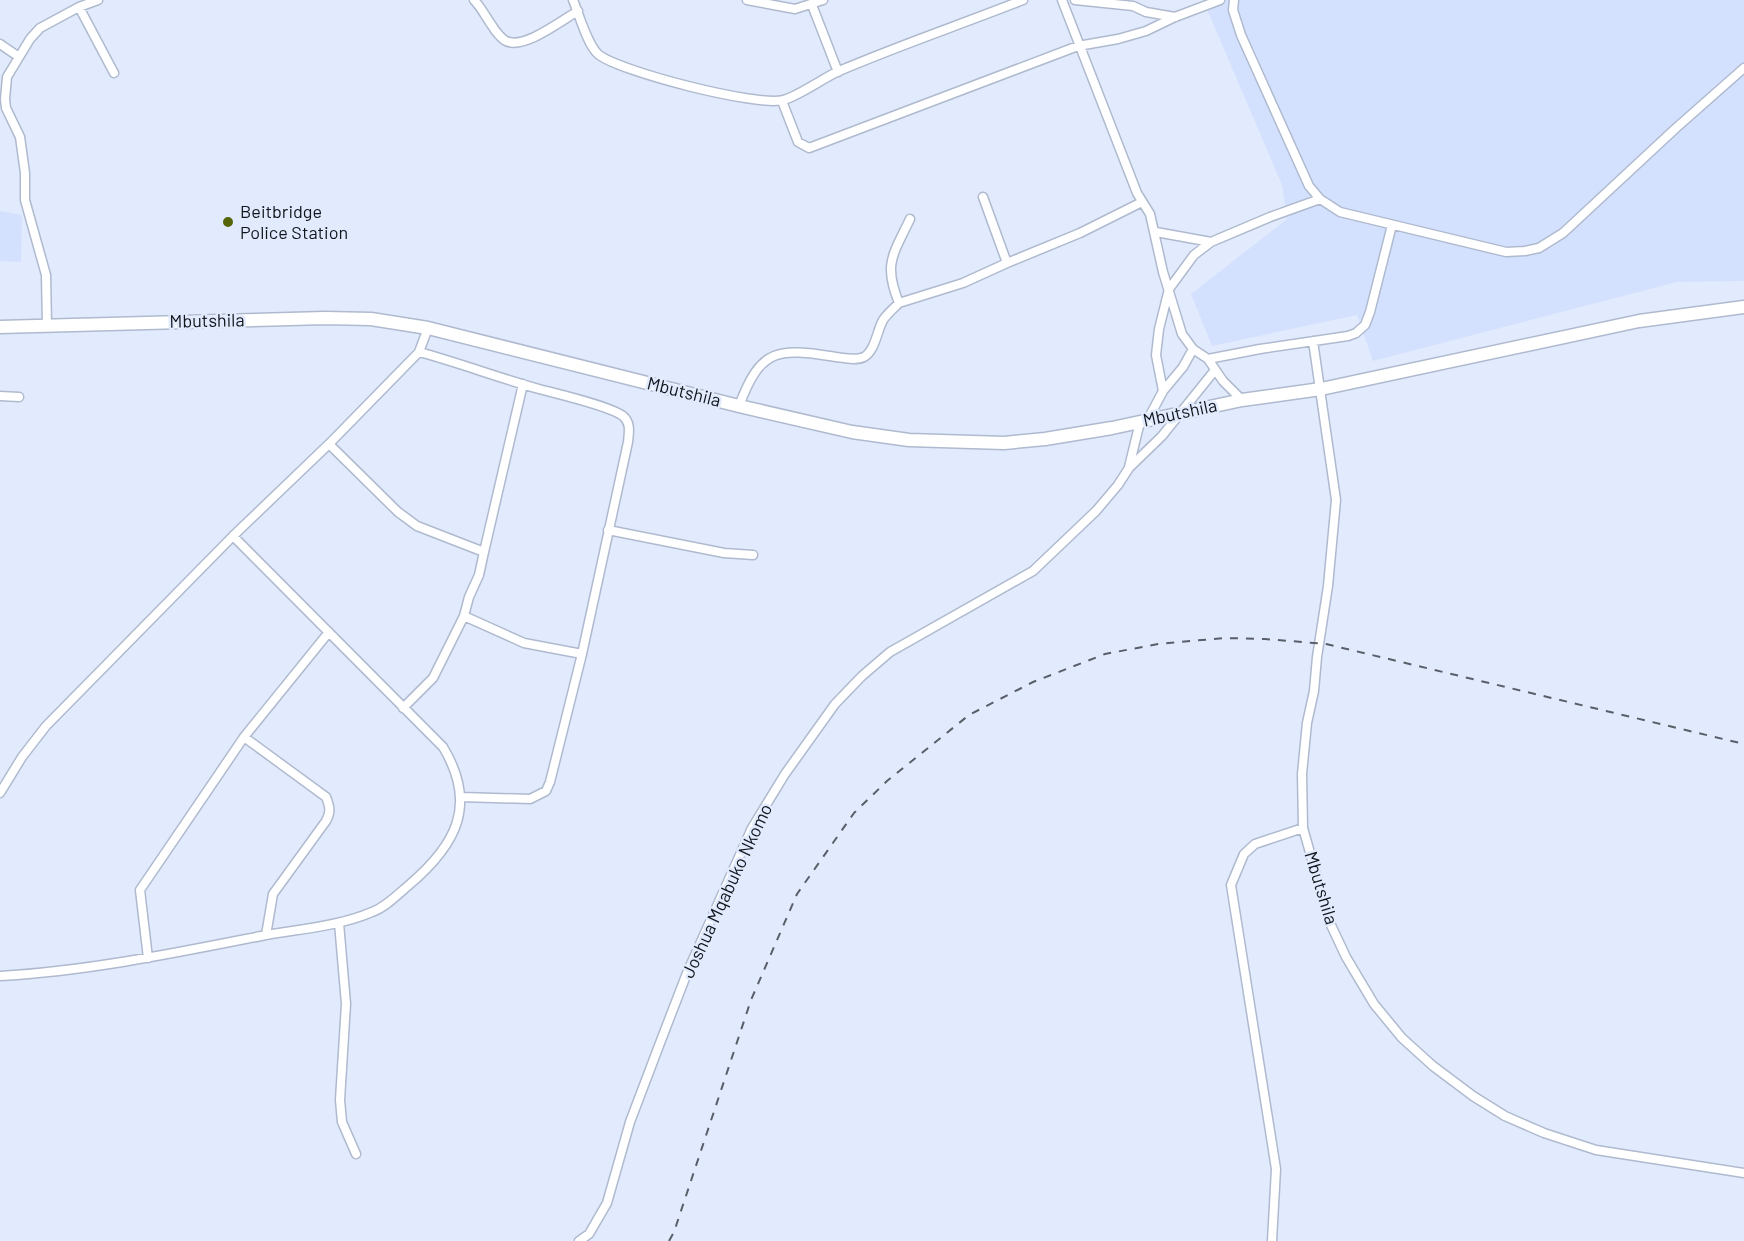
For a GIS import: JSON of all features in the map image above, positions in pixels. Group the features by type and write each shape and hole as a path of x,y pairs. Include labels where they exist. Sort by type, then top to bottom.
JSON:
{"street":[{"path":"47,326 46,274 25,200 25,173 20,137 6,108 7,77 40,28 79,7 99,0"},
{"path":"474,0 481,7 493,28 506,41 520,43 578,11"},
{"path":"573,0 597,53 609,61 636,71 753,101 782,101 838,72 1023,0"},
{"path":"747,0 795,9 823,0"},
{"path":"1062,0 1078,46 1142,202 1150,214 1156,232 1163,272 1182,333 1193,348 1208,359 1242,400"},
{"path":"1075,0 1133,6 1146,12 1175,17"},
{"path":"782,101 798,142 809,148 1078,46 1146,31 1220,0"},
{"path":"1234,0 1233,10 1241,35 1309,186 1320,199 1340,212 1506,252 1539,248 1563,233 1744,68"},
{"path":"812,5 838,72"},
{"path":"79,7 114,73"},
{"path":"0,44 20,57"},
{"path":"983,197 1007,263"},
{"path":"1163,391 1156,354 1159,328 1169,289 1194,255 1211,242 1320,199"},
{"path":"739,406 751,378 765,359 777,353 810,353 854,359 865,356 871,350 884,318 899,303 963,283 1080,233 1142,202"},
{"path":"899,303 891,284 890,263 910,219"},
{"path":"1208,359 1356,333 1365,325 1370,312 1392,225"},
{"path":"1156,232 1211,242"},
{"path":"1313,340 1321,389 1639,321 1744,307"},
{"name":"Mbutshila","path":"0,327 325,318 371,319 428,328 852,432 909,440 1004,443 1045,439 1242,400 1321,389 1336,500 1328,586 1314,691 1307,723 1303,764 1303,828 1330,923 1346,957 1374,1004 1402,1038 1432,1066 1505,1116 1544,1133 1596,1150 1744,1173"},
{"path":"0,793 22,757 46,726 233,536 420,352 428,328"},
{"path":"1129,468 1143,421 1183,367 1193,348"},
{"path":"420,352 616,412 629,423 628,442 582,654 554,774 546,792 530,799 461,797"},
{"path":"1129,468 1180,414 1215,370"},
{"path":"403,708 433,678 464,616 469,597 479,575 523,384"},
{"path":"0,396 19,397"},
{"path":"329,444 398,512 417,526 484,552"},
{"name":"Joshua Mqabuko Nkomo","path":"579,1241 589,1234 607,1203 630,1122 687,973 752,828 785,774 835,704 862,676 890,652 1033,571 1096,511 1129,468"},
{"path":"608,530 724,553 753,555"},
{"path":"0,976 42,974 148,958 339,923 375,911 427,870 448,845 456,824 461,797 453,765 443,747 233,536"},
{"path":"464,616 524,643 582,654"},
{"path":"148,958 140,890 244,737 329,632"},
{"path":"244,737 326,797 330,807 330,814 326,821 273,894 266,935"},
{"path":"1272,1241 1276,1169 1232,885 1245,854 1255,844 1303,828"},
{"path":"339,923 346,1004 340,1100 342,1122 356,1154"}],"shaded area":[{"path":"1203,0 1744,0 1744,281 1677,282 1373,361 1357,315 1212,346 1191,294 1287,219 1282,185"},
{"path":"0,211 22,215 21,262 0,261"}],"railway":[{"path":"669,1241 674,1232 751,1000 797,894 854,813 887,781 969,715 1033,682 1105,654 1158,644 1224,638 1326,644 1744,744"}],"place":[{"name":"Beitbridge Police Station","path":"228,222"}]}
